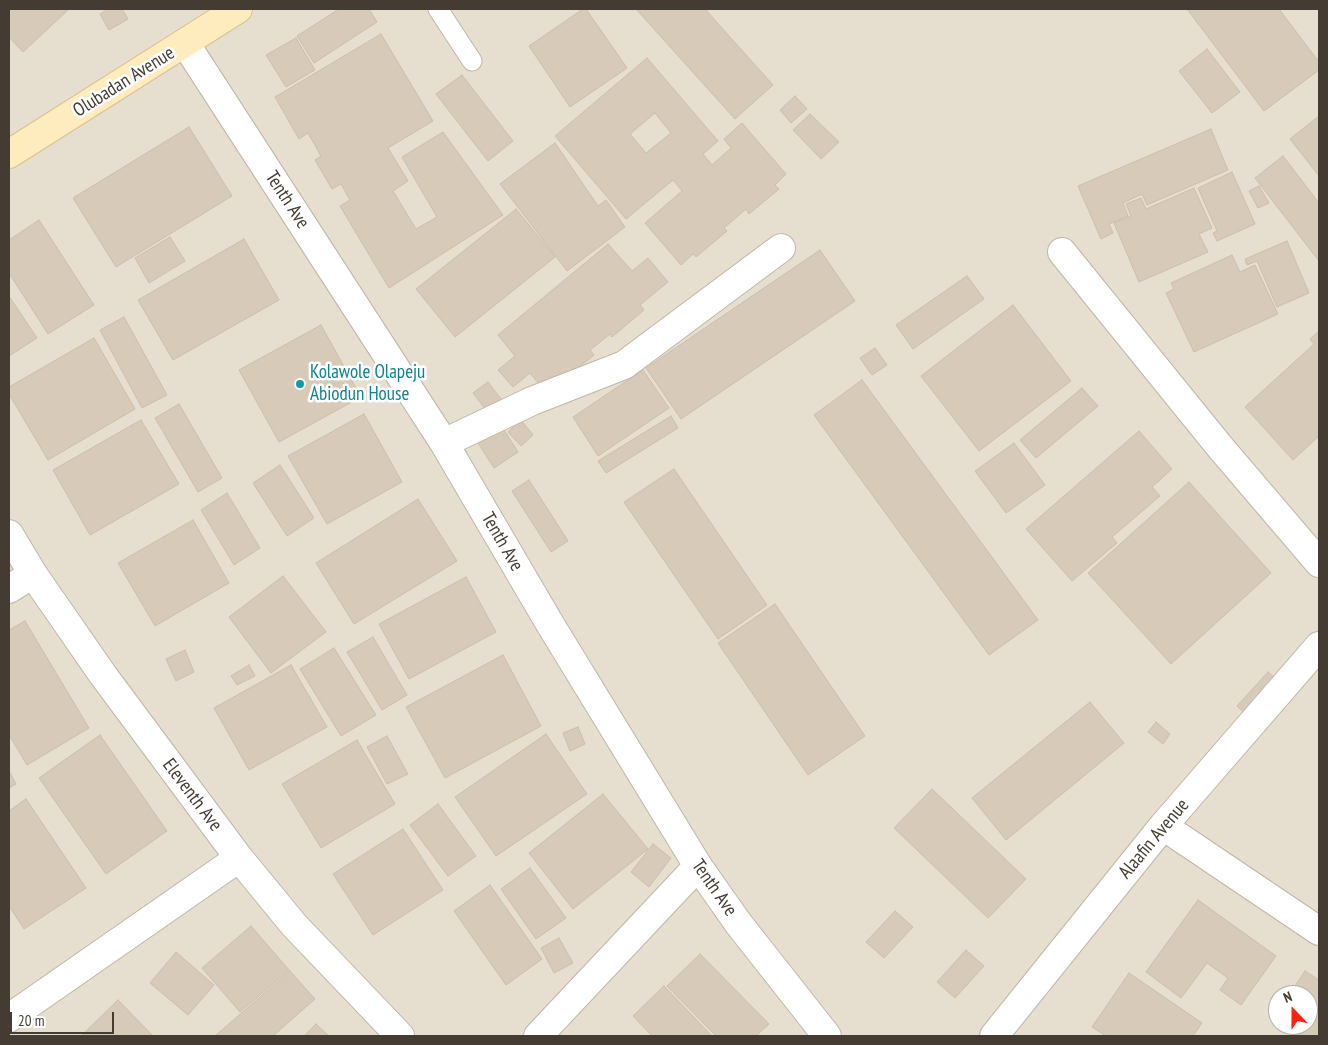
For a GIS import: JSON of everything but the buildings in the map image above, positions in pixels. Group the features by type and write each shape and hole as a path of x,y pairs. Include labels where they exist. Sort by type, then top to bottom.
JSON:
{"street":[{"name":"Olubadan Avenue","path":"9,154 238,9"},
{"name":"Tenth Ave","path":"185,43 444,443 550,624 698,866 738,923 827,1036"},
{"path":"444,443 532,401 624,365 781,248"},
{"path":"1062,252 1220,446 1319,563"},
{"name":"Eleventh Ave","path":"9,534 33,574 102,675 239,858 294,925 400,1036"},
{"path":"9,589 33,574"},
{"name":"Alaafin Avenue","path":"994,1036 1163,826 1319,646"},
{"path":"1163,826 1319,931"},
{"path":"9,1018 239,858"},
{"path":"538,1036 698,866"}],"lane":[{"path":"438,9 472,61"}],"shaded area":[{"path":"9,9 1319,9 1319,1036 9,1036"}],"place":[{"name":"Kolawole Olapeju Abiodun House","path":"300,384"}]}
